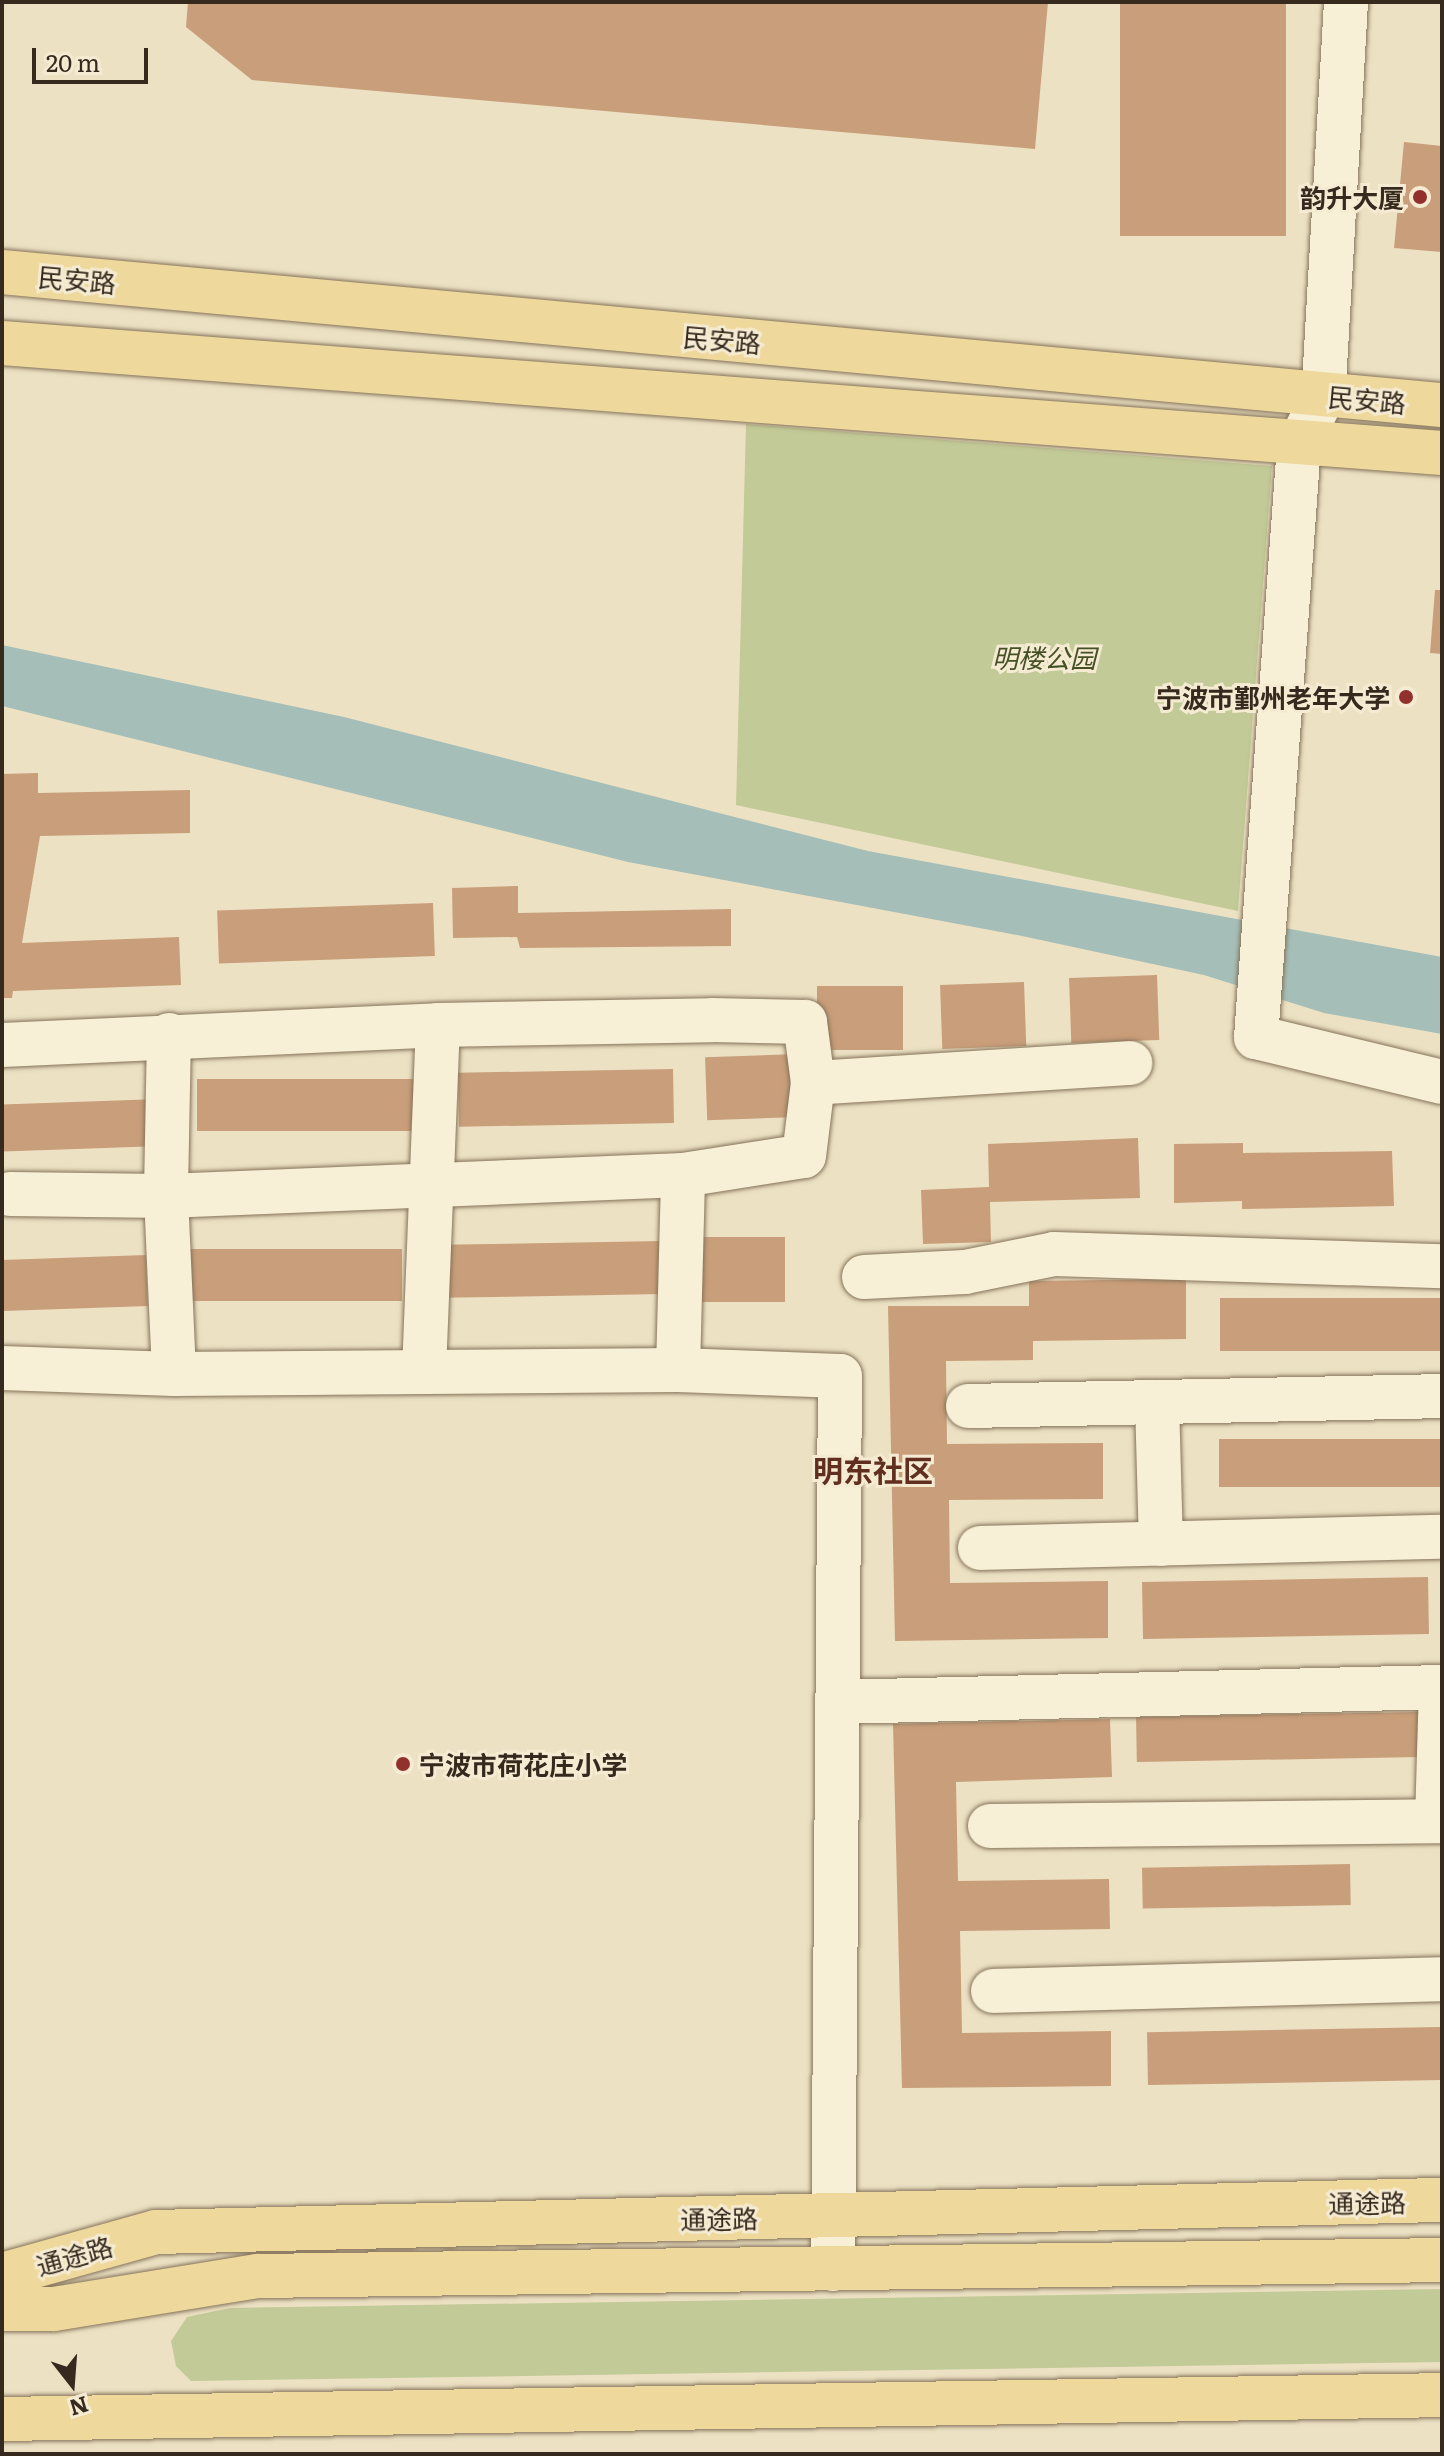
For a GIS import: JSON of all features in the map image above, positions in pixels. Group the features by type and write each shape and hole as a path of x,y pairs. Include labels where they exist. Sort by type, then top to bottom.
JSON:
{"main road":[{"name":"民安路","path":"2,272 1442,405"},
{"name":"民安路","path":"2,343 1299,445 1442,453"},
{"name":"通途路","path":"2,2275 156,2232 1442,2200"},
{"name":"通途路","path":"2,2309 54,2309 257,2276 1442,2260"},
{"path":"2,2419 1442,2395"}],"street":[{"path":"1346,2 1323,396 1299,445 1256,1037 1442,1082"},
{"path":"2,1045 438,1025 805,1022 813,1083 804,1156 683,1175 429,1188 166,1196 10,1194"},
{"path":"424,1372 429,1188 438,1025"},
{"path":"169,1035 166,1196 174,1374"},
{"path":"813,1083 1130,1063"},
{"path":"678,1370 683,1175"},
{"path":"864,1277 965,1272 1054,1254 1442,1266"},
{"path":"2,1368 174,1374 678,1370 840,1376 831,2215 833,2269"},
{"path":"968,1406 1442,1396"},
{"path":"1157,1402 1161,1544"},
{"path":"980,1548 1442,1537"},
{"path":"837,1702 1441,1687 1439,1821 990,1826"},
{"path":"993,1991 1442,1979"}],"green space":[{"name":"明楼公园","path":"746,424 1272,466 1238,911 736,805"},
{"path":"1442,2289 1442,2362 191,2381 176,2366 171,2341 187,2317 230,2308"}],"water":[{"path":"2,645 344,717 868,851 1442,957 1442,1034 1324,1013 1204,975 1022,936 628,862 2,706"}],"building":[{"path":"188,2 1048,2 1035,149 252,80 186,27"},
{"path":"1120,2 1286,2 1286,236 1120,236"},
{"name":"韵升大厦","path":"1404,142 1442,146 1442,252 1394,248"},
{"path":"1435,590 1442,590 1442,654 1430,653"},
{"path":"38,773 38,793 190,790 190,833 40,836 22,943 179,937 181,985 13,991 12,998 2,998 2,774"},
{"path":"518,886 518,913 731,909 731,946 520,948 517,937 453,938 452,888"},
{"path":"433,903 435,956 219,964 217,911"},
{"path":"1157,975 1159,1040 1071,1043 1069,978"},
{"path":"1024,982 1026,1046 942,1049 940,985"},
{"path":"817,986 903,986 903,1050 817,1050"},
{"path":"797,1054 799,1117 707,1120 705,1057"},
{"path":"673,1069 674,1123 459,1127 458,1073"},
{"path":"197,1079 417,1079 417,1131 197,1131"},
{"path":"160,1099 162,1146 4,1151 2,1105"},
{"path":"1138,1138 1140,1198 990,1202 991,1242 923,1244 921,1190 989,1187 988,1144"},
{"path":"1243,1143 1243,1153 1392,1151 1394,1206 1242,1209 1242,1201 1174,1203 1174,1144"},
{"path":"698,1237 785,1237 785,1302 698,1302"},
{"path":"662,1241 663,1294 443,1298 442,1245"},
{"path":"187,1249 402,1249 402,1301 187,1301"},
{"path":"146,1255 148,1306 4,1311 2,1260"},
{"path":"1186,1279 1186,1339 1033,1341 1033,1360 946,1361 947,1444 1103,1443 1103,1499 949,1500 950,1583 1108,1581 1108,1638 895,1641 888,1306 1029,1306 1029,1281"},
{"path":"1220,1298 1442,1298 1442,1351 1220,1351"},
{"path":"1219,1439 1442,1439 1442,1487 1219,1487"},
{"path":"1428,1577 1429,1634 1143,1639 1142,1582"},
{"path":"1420,1712 1421,1757 1137,1762 1136,1717"},
{"path":"1110,1719 1112,1777 956,1782 958,1881 1109,1879 1110,1929 960,1931 962,2033 1111,2031 1111,2086 902,2088 893,1724"},
{"path":"1350,1864 1351,1905 1143,1909 1142,1868"},
{"path":"1441,2027 1442,2080 1148,2085 1147,2032"}],"place":[{"name":"韵升大厦","path":"1420,197"},
{"name":"宁波市鄞州老年大学","path":"1406,697"},
{"name":"宁波市荷花庄小学","path":"403,1764"}],"district":[{"name":"明东社区","path":"873,1469"}]}
